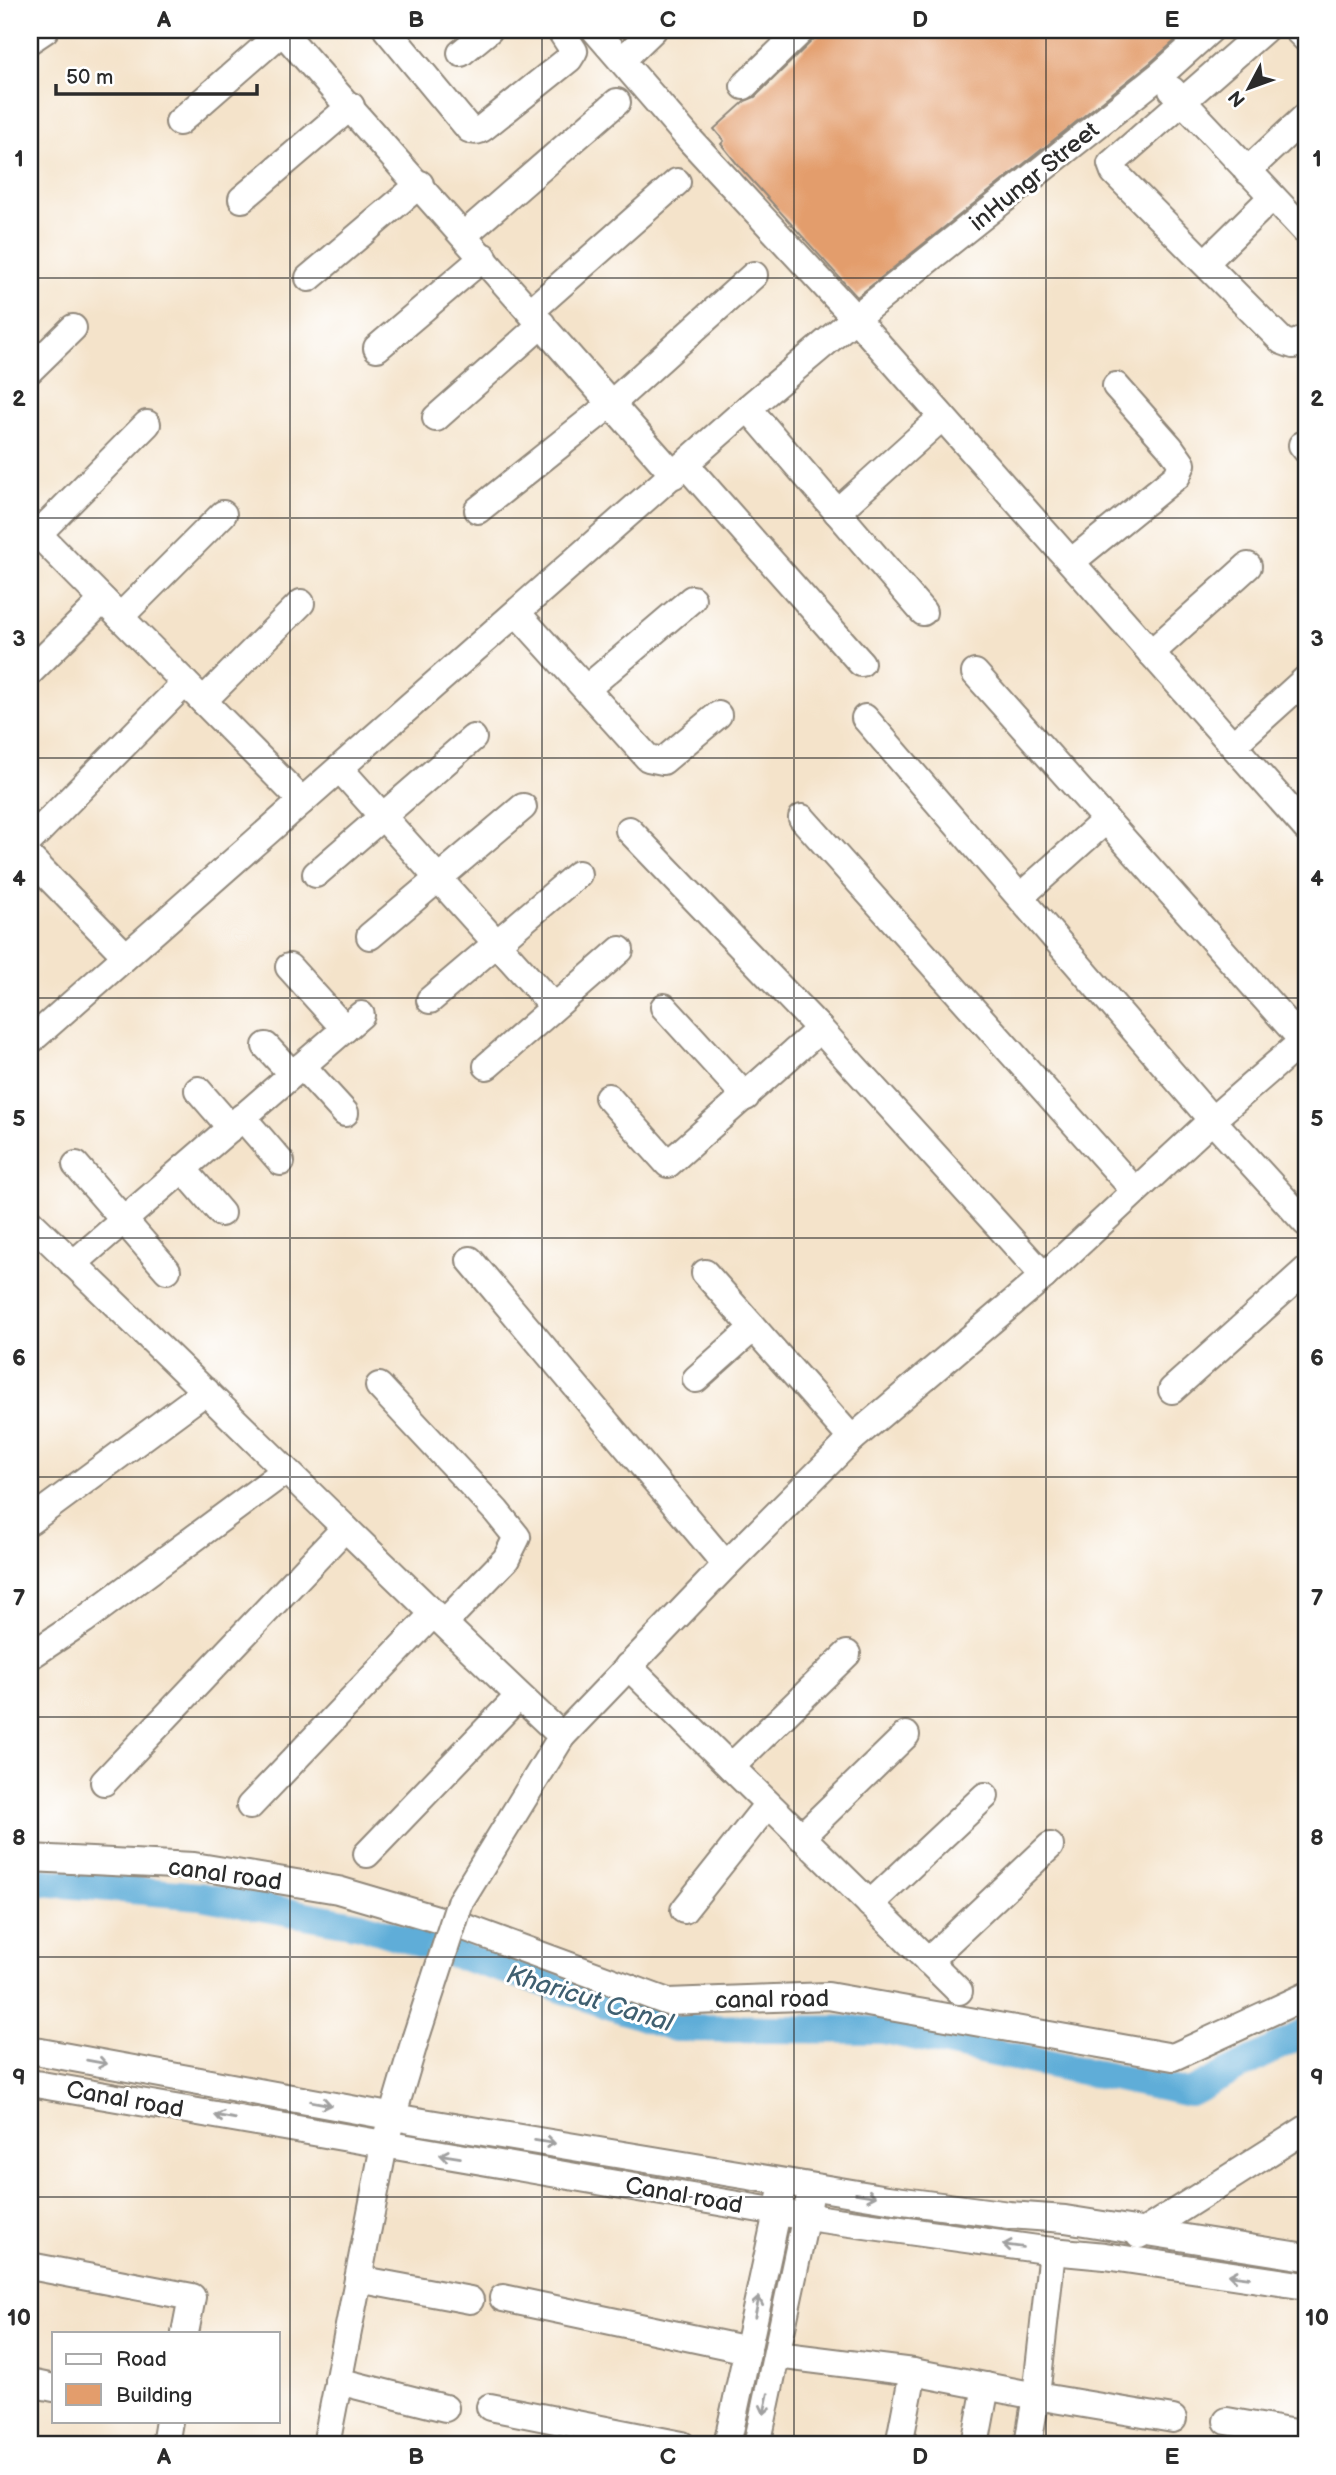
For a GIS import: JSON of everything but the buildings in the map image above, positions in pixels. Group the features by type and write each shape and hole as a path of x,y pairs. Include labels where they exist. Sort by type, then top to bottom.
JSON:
{"street":[{"path":"30,40 46,30"},
{"path":"387,30 473,131 479,131 569,60 574,51 559,30"},
{"path":"461,53 489,30"},
{"path":"595,30 691,141 855,318 1306,828"},
{"path":"622,60 653,30"},
{"path":"744,86 802,30"},
{"name":"inHungr Street","path":"30,1041 748,408 855,318 1160,75 1210,30"},
{"path":"1264,30 1111,164 1114,172 1282,341 1293,345 1306,338"},
{"path":"1297,30 1306,39"},
{"path":"179,122 282,31 612,403 680,469 861,663"},
{"path":"1160,75 1306,232"},
{"path":"464,235 617,102"},
{"path":"242,199 351,106"},
{"path":"1247,171 1306,116"},
{"path":"436,418 677,182"},
{"path":"309,278 419,184"},
{"path":"1205,263 1272,197"},
{"path":"377,348 484,257"},
{"path":"478,510 612,403 754,275"},
{"path":"30,370 73,328"},
{"path":"1071,562 1177,476 1182,464 1116,386"},
{"path":"748,408 923,612"},
{"path":"837,512 942,417"},
{"path":"147,424 34,530 302,801"},
{"path":"30,672 223,514"},
{"path":"1151,653 1248,566"},
{"path":"586,689 692,599"},
{"path":"30,840 194,692 301,603"},
{"path":"517,613 648,758 663,761 718,715"},
{"path":"326,2445 384,2145 460,1902 562,1736 726,1565 852,1439 1044,1276 1212,1119 1305,1040 975,673"},
{"path":"1233,745 1306,680"},
{"path":"865,718 1212,1119 1306,1223"},
{"path":"316,874 473,738"},
{"path":"340,769 554,1007"},
{"path":"370,936 523,807"},
{"path":"802,818 1135,1191"},
{"path":"1020,897 1106,820"},
{"path":"629,830 820,1029 1044,1276"},
{"path":"30,858 126,956"},
{"path":"430,1000 578,874"},
{"path":"487,1066 620,950"},
{"path":"74,1264 353,1022 289,967"},
{"path":"664,1007 746,1097"},
{"path":"608,1097 668,1164 820,1029"},
{"path":"266,1045 345,1113"},
{"path":"198,1090 281,1162"},
{"path":"76,1165 167,1270"},
{"path":"183,1169 221,1213"},
{"path":"30,1222 562,1736"},
{"path":"470,1260 726,1565"},
{"path":"1172,1390 1306,1270"},
{"path":"705,1273 852,1439"},
{"path":"696,1379 753,1328"},
{"path":"250,1806 439,1618 506,1559 517,1537 379,1386"},
{"path":"30,1521 206,1391"},
{"path":"30,1657 285,1471"},
{"path":"104,1782 345,1528"},
{"path":"731,1767 847,1654"},
{"path":"628,1666 959,1991"},
{"path":"367,1854 519,1696"},
{"path":"801,1837 906,1735"},
{"path":"870,1904 985,1797"},
{"path":"684,1910 768,1804"},
{"path":"928,1961 1050,1846"},
{"name":"canal road","path":"30,1858 194,1866 338,1890 464,1927 668,2002 828,1996 1173,2057 1306,1996"},
{"path":"30,2050 393,2116 783,2182 1009,2215 1065,2219 1306,2258"},
{"name":"Canal road","path":"30,2083 807,2217 1052,2252 1105,2256 1306,2286"},
{"path":"1105,2256 1306,2129"},
{"path":"727,2445 783,2182"},
{"path":"757,2445 812,2186"},
{"path":"1028,2445 1052,2252"},
{"path":"30,2266 192,2297 185,2332"},
{"path":"358,2278 470,2300"},
{"path":"503,2298 748,2350"},
{"path":"777,2355 913,2372 1173,2419"},
{"path":"899,2445 913,2372"},
{"path":"338,2381 445,2408"},
{"path":"30,2383 52,2388"},
{"path":"975,2445 986,2386"},
{"path":"490,2407 682,2445"},
{"path":"1227,2421 1306,2435"},
{"path":"165,2445 169,2422"}],"waterway":[{"name":"Kharicut Canal","path":"30,1881 200,1896 361,1925 536,1980 675,2028 883,2030 1190,2093 1306,2032"}]}
